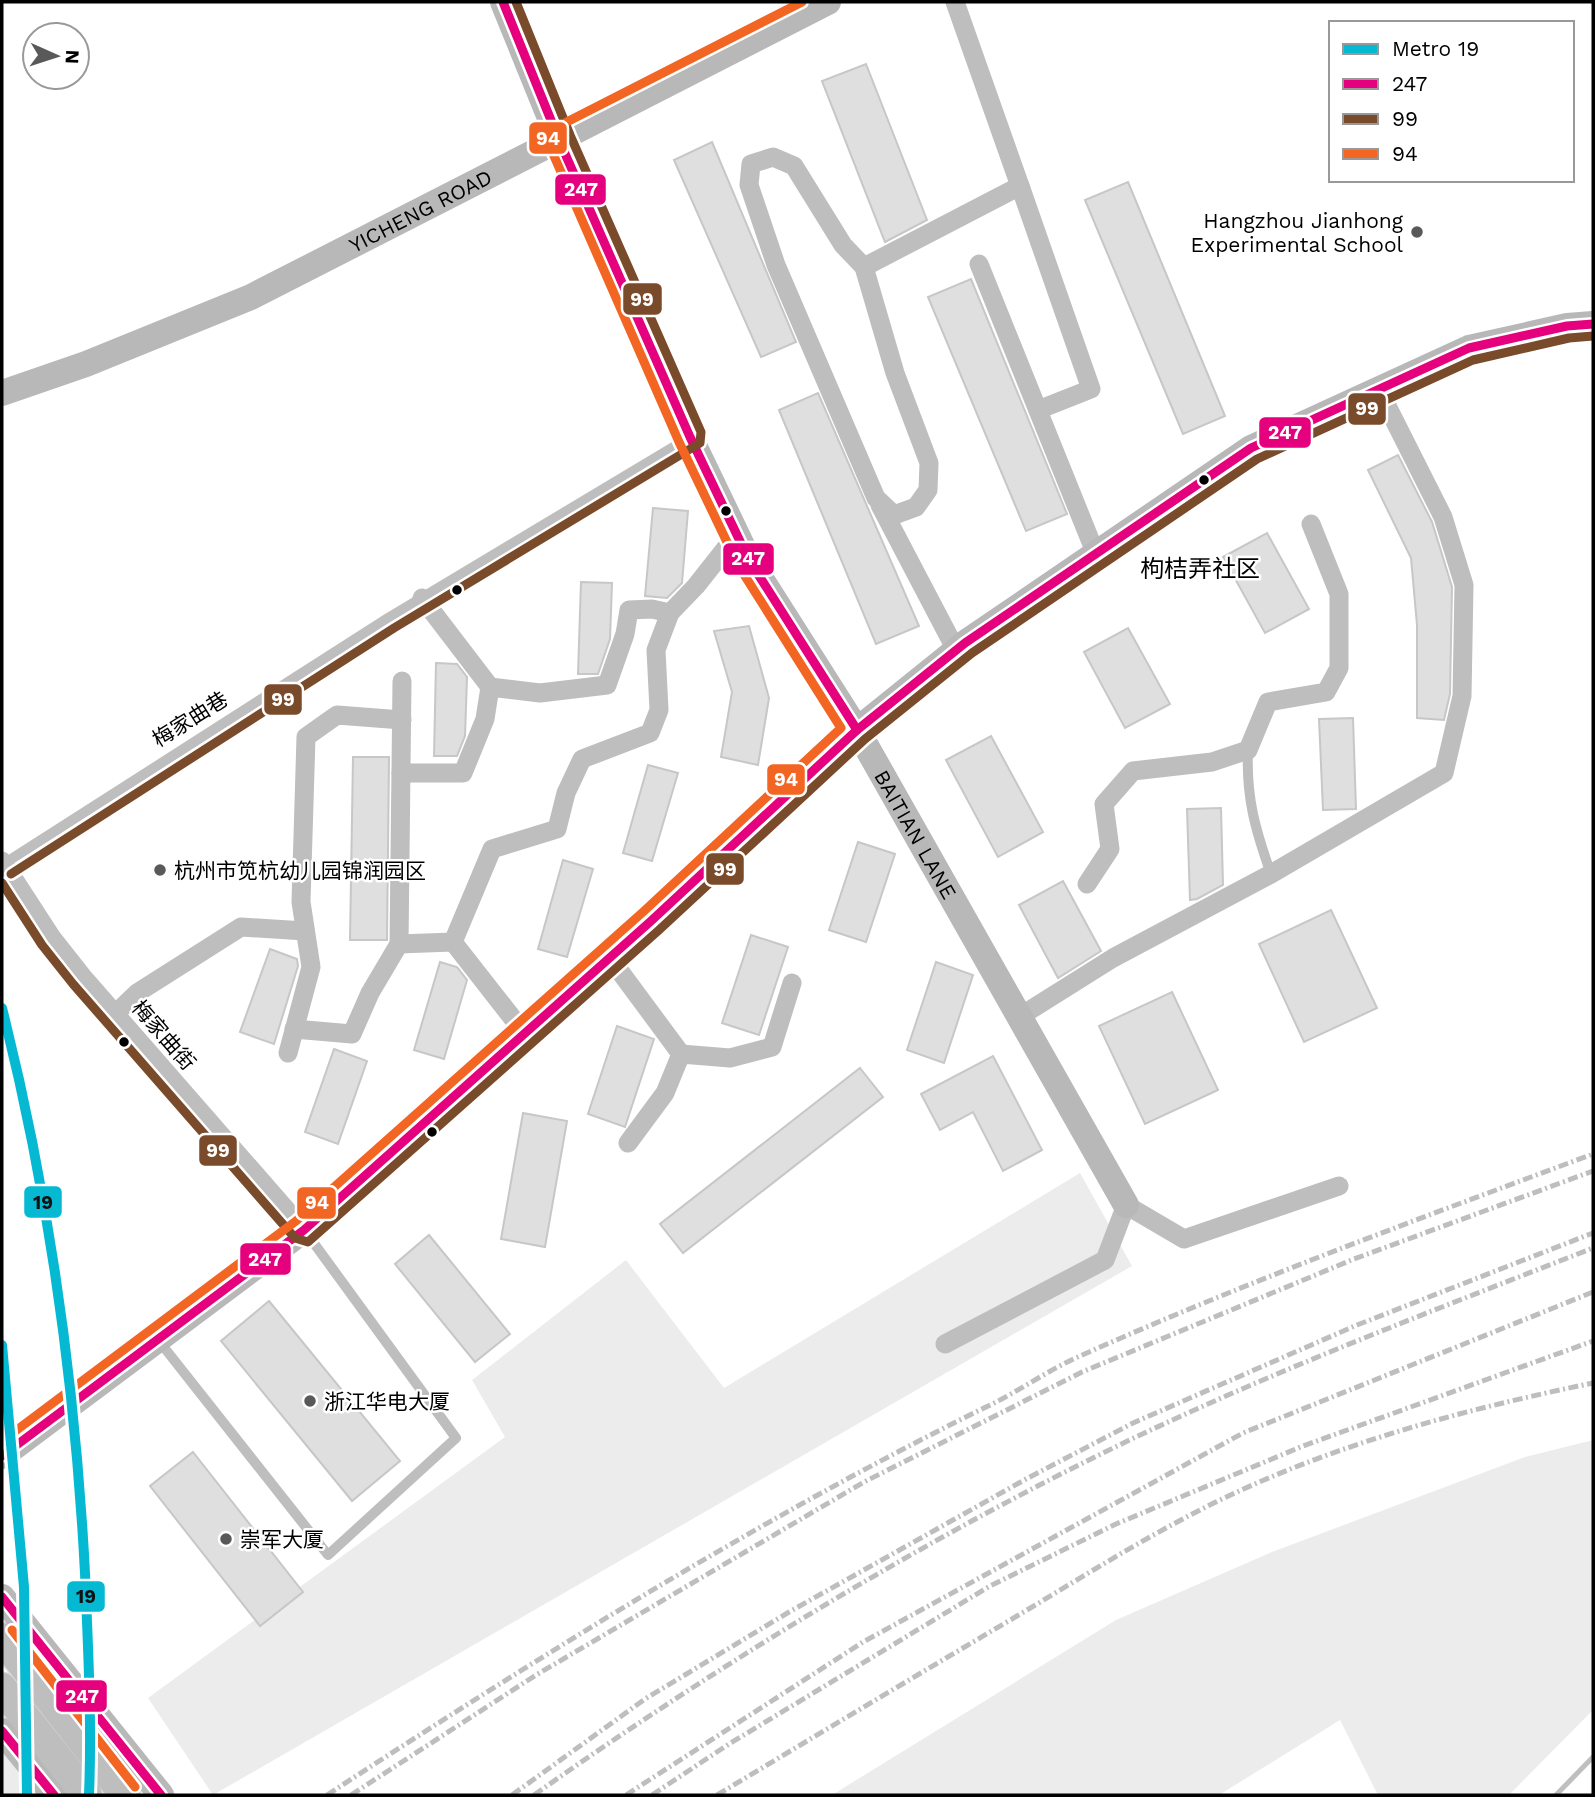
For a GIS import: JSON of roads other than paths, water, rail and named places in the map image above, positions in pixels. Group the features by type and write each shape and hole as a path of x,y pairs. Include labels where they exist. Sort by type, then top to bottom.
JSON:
{"main road":[{"path":"2,1638 125,1795"},
{"path":"2,1688 87,1795"}],"street":[{"name":"BAITIAN LANE","path":"503,2 559,140 690,437 749,560 857,730 1126,1205"},
{"name":"YICHENG ROAD","path":"2,393 86,364 251,297 828,2"},
{"path":"955,2 1091,389 1038,410"},
{"path":"876,498 894,515 916,507 928,490 929,464 895,373 864,267 843,245 794,166 774,157 751,164 749,185 776,265 876,498 956,650"},
{"path":"864,267 1020,186"},
{"path":"979,264 1095,552"},
{"path":"2,1456 304,1230 610,958 857,730 956,650 1095,552 1251,448 1469,348 1567,326 1593,324"},
{"path":"1019,1017 1113,958 1271,874 1444,773 1462,696 1464,585 1443,517 1378,388"},
{"path":"1087,884 1110,849 1104,804 1133,771 1212,762 1248,750 1268,702 1326,692 1339,667 1339,594 1311,524"},
{"path":"453,942 492,849 557,829 566,793 582,759 650,733 660,710 656,650 670,613 696,586 737,534"},
{"path":"401,773 463,773 485,719 490,687 422,597"},
{"path":"490,687 540,693 607,685 625,634 629,610 652,609 670,613"},
{"path":"294,1029 352,1034 370,993 399,944 402,681"},
{"path":"288,1053 311,967 301,902 306,737 337,715 402,720"},
{"name":"梅家曲街","path":"2,863 52,937 115,1014 304,1230"},
{"path":"115,1014 137,993 242,927 305,931"},
{"path":"399,944 453,942"},
{"path":"453,942 525,1034"},
{"path":"610,958 681,1054 730,1058 772,1048 792,983"},
{"path":"628,1143 665,1093 681,1054"},
{"path":"945,1344 1105,1260 1126,1205 1184,1239 1339,1186"},
{"path":"2,1597 160,1795"},
{"path":"2,1731 54,1795"}],"lane":[{"name":"梅家曲巷","path":"2,863 422,597 690,437"},
{"path":"1248,750 1246,787 1255,828 1271,874"},
{"path":"157,1338 328,1555 456,1438 304,1230"}],"waterway":[{"path":"1556,1795 1593,1757"}],"railway":[{"path":"327,1795 650,1591 816,1496 1068,1362 1271,1276 1593,1154"},
{"path":"351,1795 536,1675 864,1482 1082,1372 1354,1259 1593,1171"},
{"path":"512,1795 645,1699 789,1612 1026,1479 1133,1423 1357,1325 1593,1233"},
{"path":"534,1795 679,1697 828,1603 1059,1475 1250,1386 1593,1248"},
{"path":"626,1795 863,1642 1243,1433 1593,1292"},
{"path":"652,1795 729,1744 990,1586 1116,1524 1303,1446 1593,1341"},
{"path":"717,1795 1117,1556 1220,1500 1310,1461 1403,1430 1498,1404 1593,1383"}],"metro line":[{"name":"19","path":"2,1008 19,1078 46,1218 67,1359 85,1573 90,1712 89,1795"},
{"name":"19","path":"2,1345 24,1587 27,1795"}],"place":[{"name":"Hangzhou Jianhong Experimental School","path":"1417,232"},
{"name":"杭州市笕杭幼儿园锦润园区","path":"160,870"},
{"name":"浙江华电大厦","path":"310,1401"},
{"name":"崇军大厦","path":"226,1539"}],"district":[{"name":"枸桔弄社区","path":"1200,569"}]}
